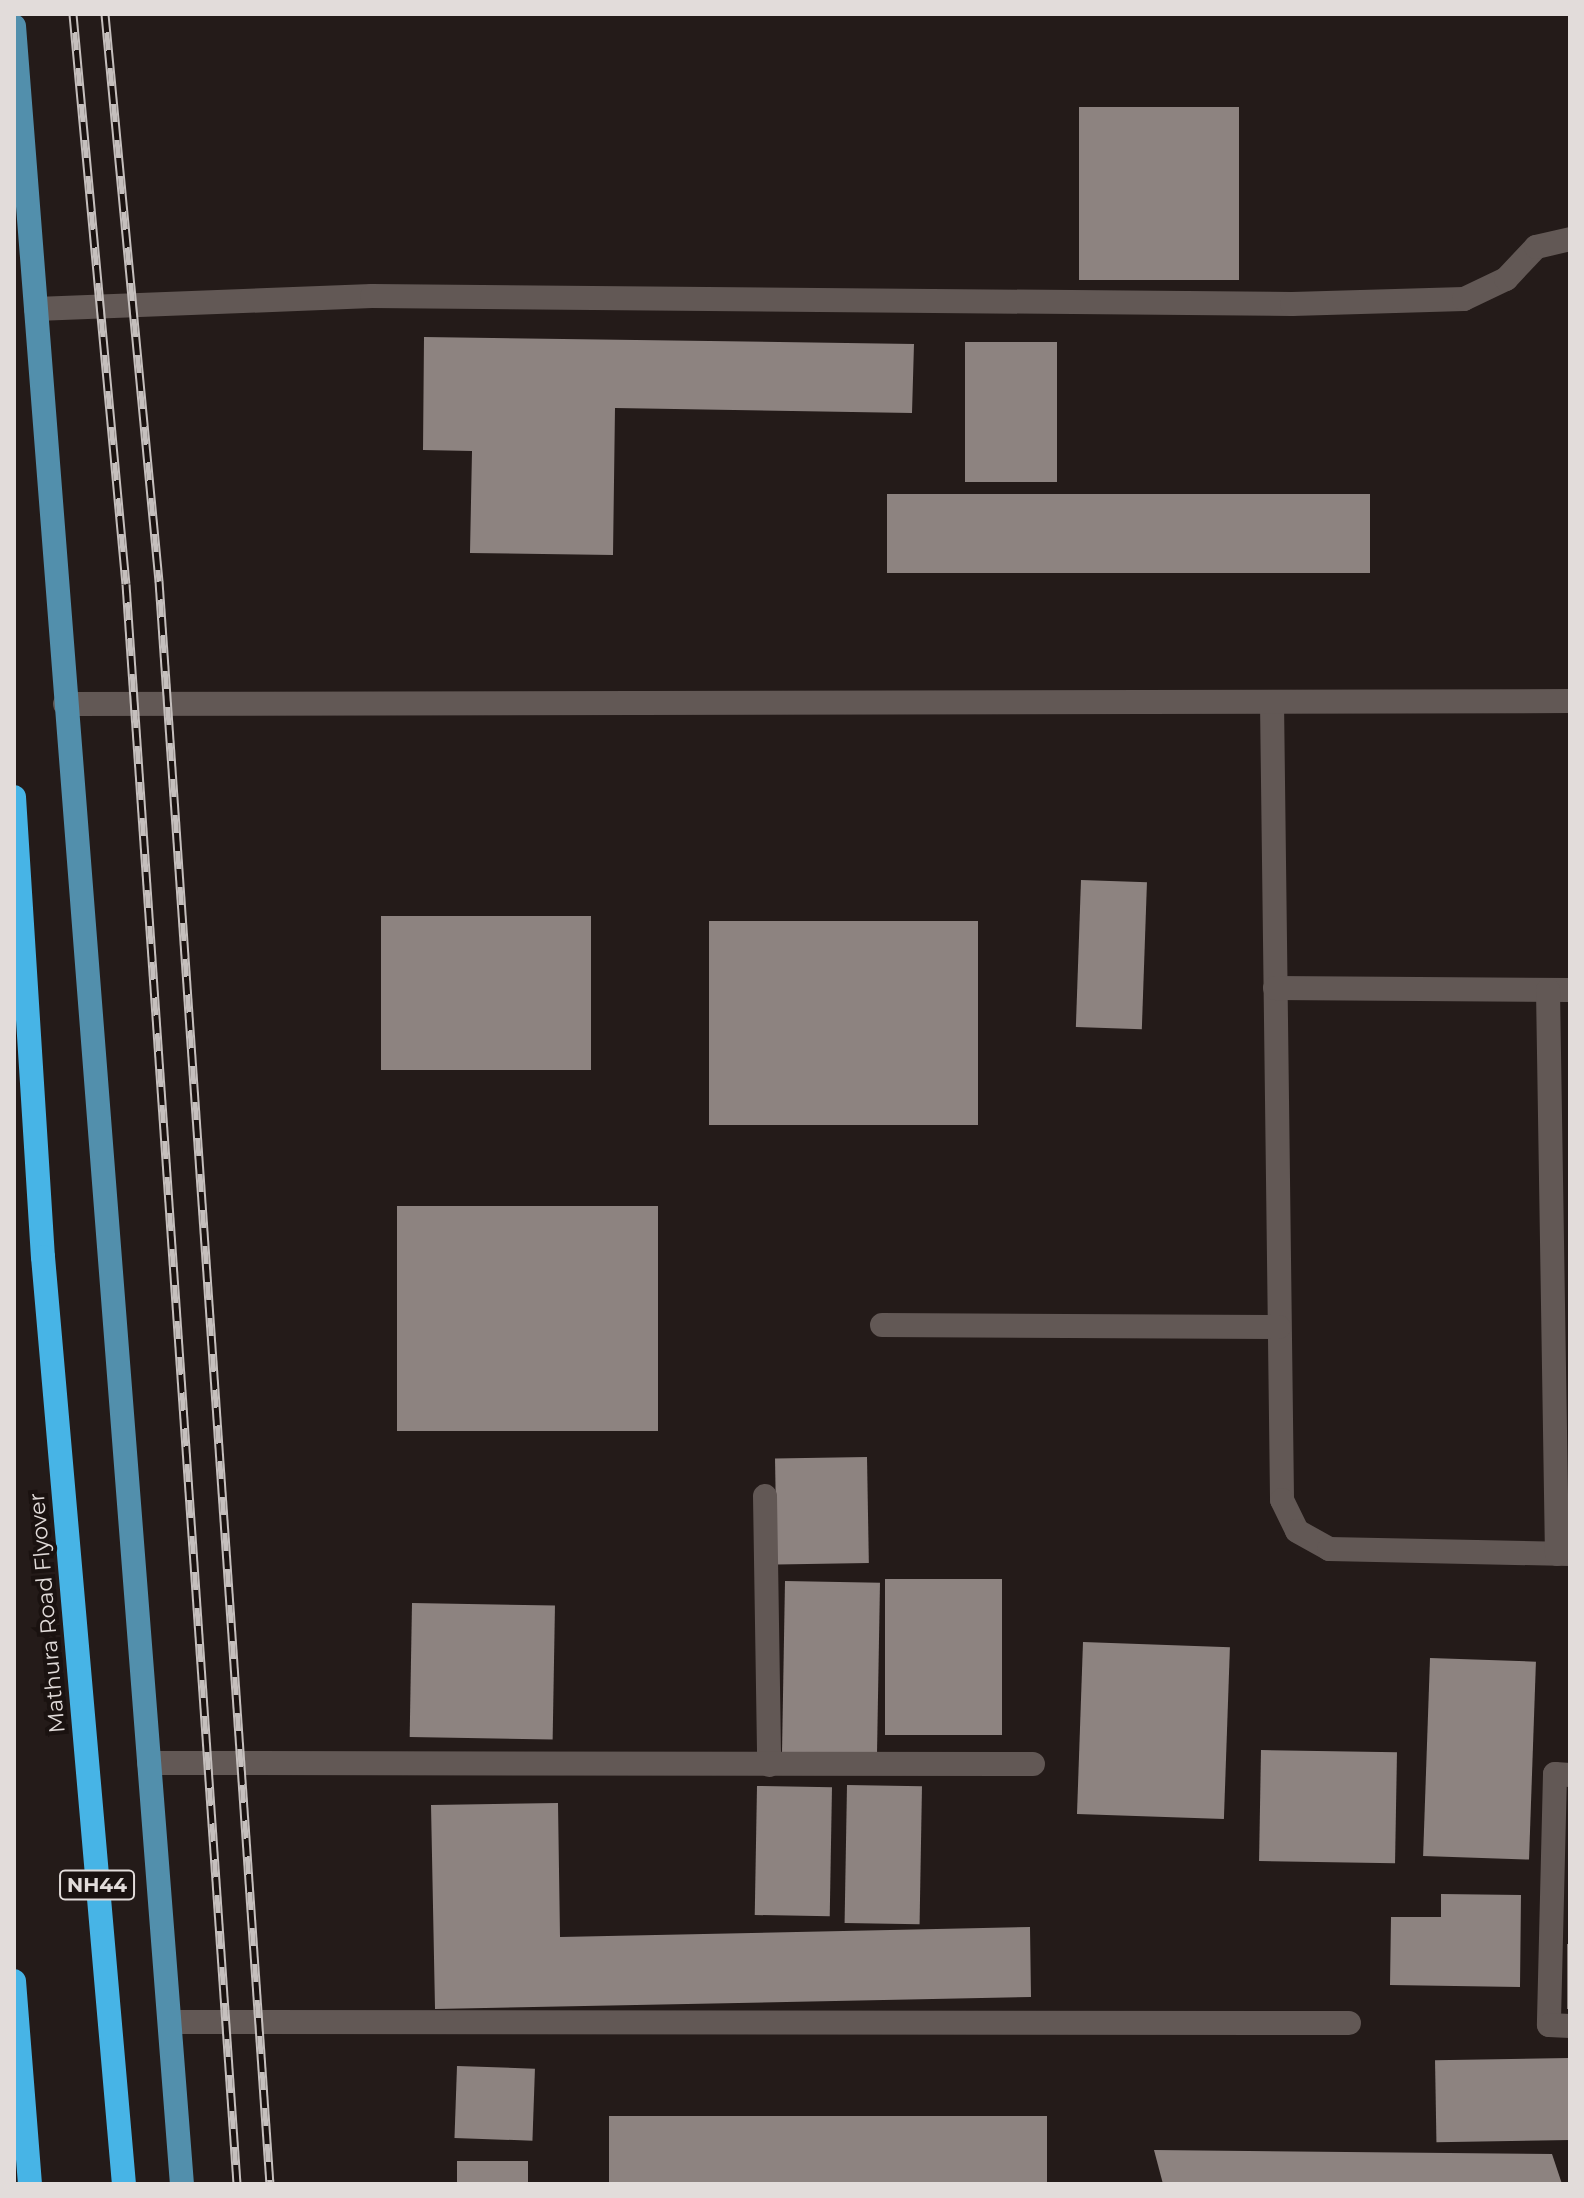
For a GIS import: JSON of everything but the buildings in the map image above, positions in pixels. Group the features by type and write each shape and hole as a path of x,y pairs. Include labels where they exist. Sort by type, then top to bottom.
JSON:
{"highway":[{"name":"Mathura Road Flyover","path":"14,797 43,1257 123,2175"},
{"path":"14,1981 30,2184"}],"main road":[{"path":"14,26 182,2184"}],"lane":[{"path":"36,309 372,296 1292,304 1464,299 1506,279 1536,247 1570,239"},
{"path":"65,704 1570,701"},
{"path":"1272,702 1275,988 1279,1327 1282,1500 1297,1531 1329,1549 1564,1554 1559,990 1275,988"},
{"path":"882,1325 1279,1327"},
{"path":"765,1496 769,1765"},
{"path":"149,1763 1033,1764"},
{"path":"1570,1775 1555,1774 1549,2025 1570,2026"},
{"path":"170,2022 1349,2023"}],"railway":[{"path":"73,14 126,584 237,2184"},
{"path":"105,14 159,581 270,2184"}]}
